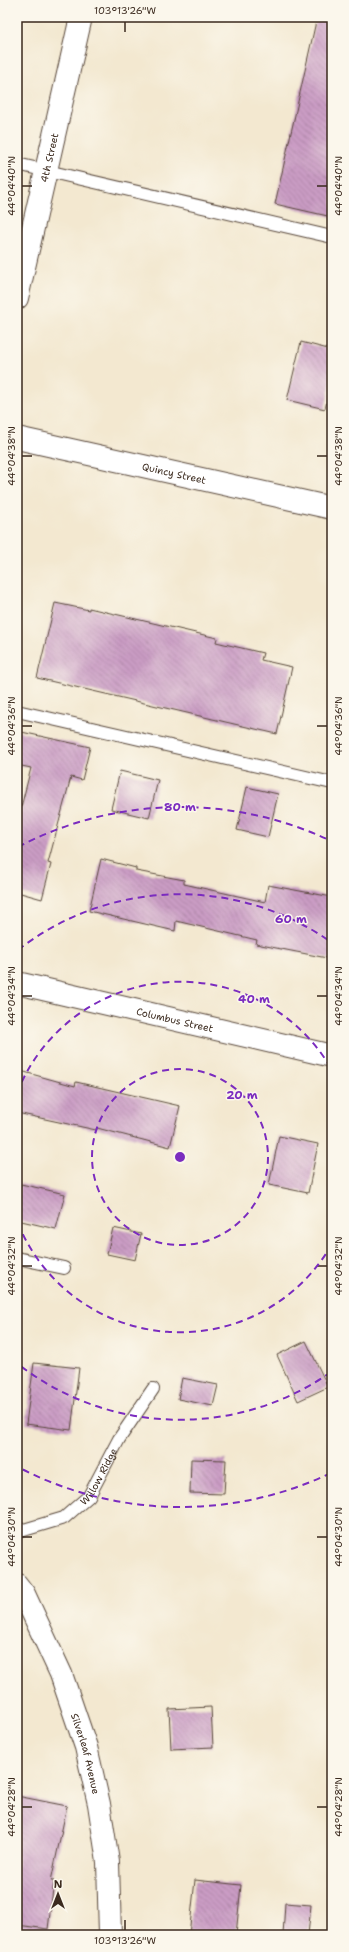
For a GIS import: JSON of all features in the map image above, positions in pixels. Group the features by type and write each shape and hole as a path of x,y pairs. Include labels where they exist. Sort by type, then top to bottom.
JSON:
{"street":[{"name":"4th Street","path":"17,298 81,17"},
{"name":"Quincy Street","path":"17,438 332,508"},
{"name":"Columbus Street","path":"17,983 332,1056"},
{"name":"Silverleaf Avenue","path":"17,1585 24,1594 61,1674 86,1747 99,1804 108,1862 110,1935"}],"lane":[{"path":"17,164 332,237"},
{"path":"17,711 332,783"},
{"path":"17,1258 64,1268"},
{"name":"Willow Ridge","path":"17,1532 64,1518 89,1496 118,1439 152,1389"}],"building":[{"path":"317,17 332,17 332,217 275,204"},
{"path":"301,342 332,350 332,379 325,409 287,400"},
{"path":"55,603 89,610 89,608 217,638 216,642 263,653 261,660 292,667 277,734 37,678"},
{"path":"17,731 90,747 82,780 71,777 48,863 51,864 42,899 17,892 17,823 31,768 17,765"},
{"path":"120,771 158,780 149,818 111,809"},
{"path":"247,787 278,794 268,837 237,830"},
{"path":"101,859 136,868 136,871 184,880 184,884 265,902 268,885 332,897 332,959 256,944 257,940 176,921 175,931 89,911"},
{"path":"17,1070 75,1086 76,1082 180,1106 170,1147 97,1128 96,1130 17,1113"},
{"path":"279,1136 318,1144 308,1193 269,1185"},
{"path":"21,1184 65,1194 56,1229 17,1220 17,1202"},
{"path":"113,1228 141,1234 135,1260 107,1254"},
{"path":"306,1341 328,1387 298,1401 277,1355"},
{"path":"34,1363 79,1368 71,1430 26,1424"},
{"path":"182,1378 218,1385 213,1406 178,1399"},
{"path":"191,1459 226,1460 224,1494 190,1493"},
{"path":"211,1707 213,1747 171,1749 169,1709"},
{"path":"17,1796 67,1806 51,1881 54,1881 48,1929 17,1925"},
{"path":"195,1880 241,1885 236,1935 189,1935"},
{"path":"285,1903 311,1905 308,1935 283,1935"}]}
